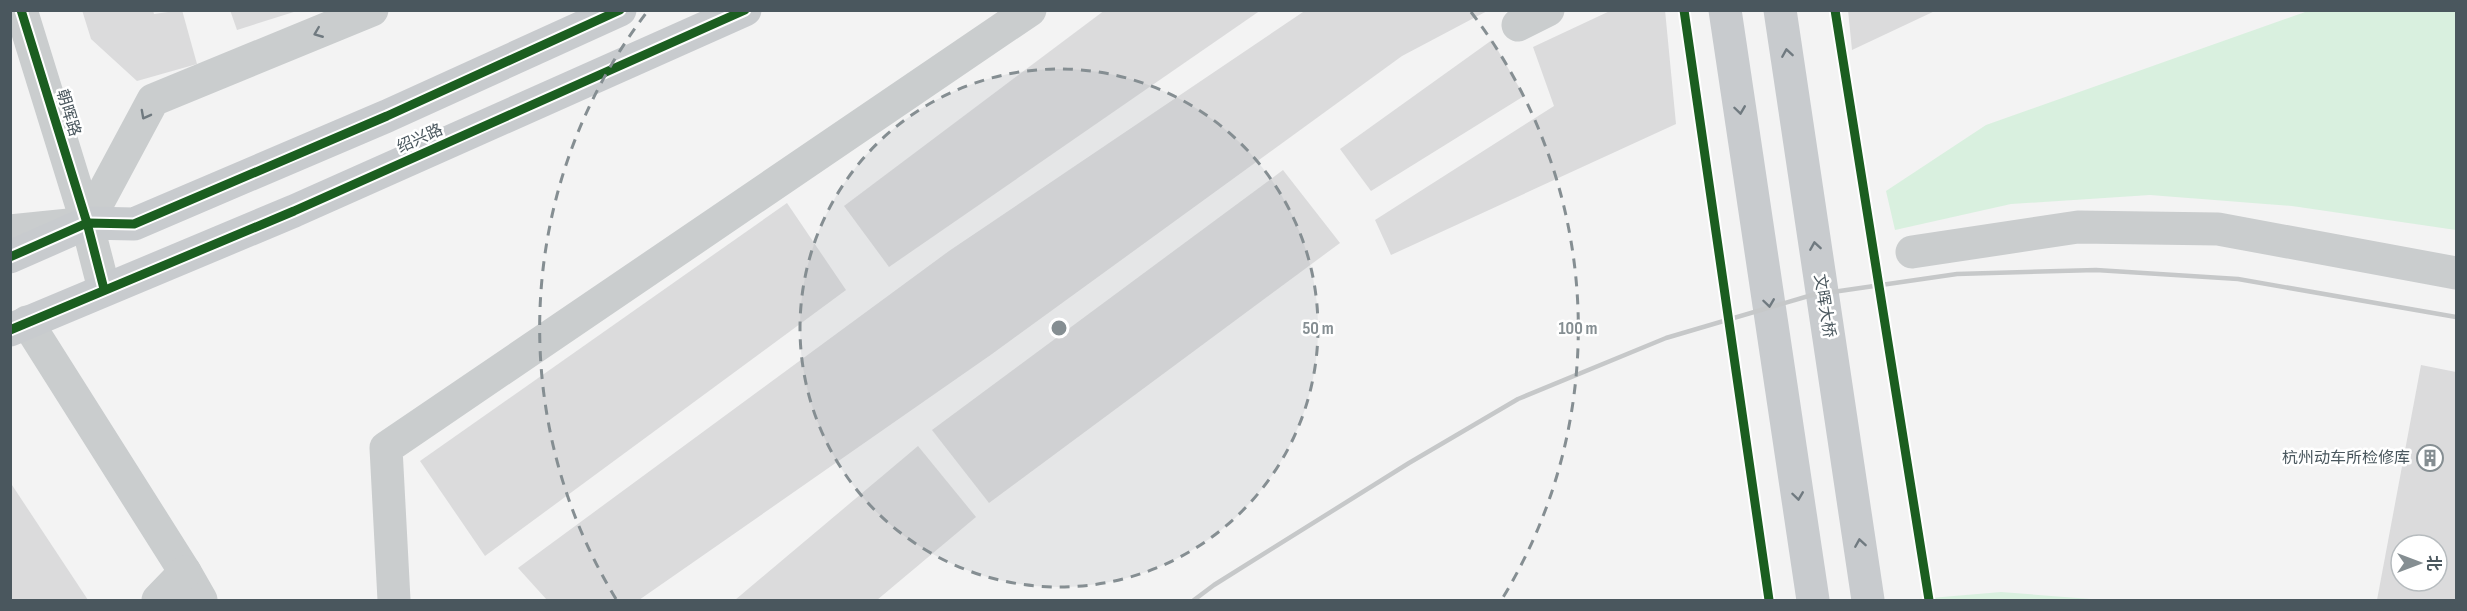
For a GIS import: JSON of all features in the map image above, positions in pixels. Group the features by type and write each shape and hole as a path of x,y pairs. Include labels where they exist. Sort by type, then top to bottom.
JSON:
{"main road":[{"path":"10,257 87,223 134,224 387,116 620,10"},
{"name":"绍兴路","path":"104,289 294,212 745,10"},
{"path":"1725,10 1813,600"},
{"name":"文晖大桥","path":"1780,10 1868,600"},
{"path":"19,326 104,289"}],"street":[{"name":"朝晖路","path":"21,10 87,223 104,289"},
{"path":"394,600 386,448 1029,10"},
{"path":"1518,25 1548,10"},
{"path":"10,231 87,223 153,100 359,13"},
{"path":"1912,252 2078,227 2218,229 2457,273"},
{"path":"19,326 185,572 201,600"},
{"path":"158,600 185,572"}],"green space":[{"path":"2308,11 2456,11 2456,230 2292,206 2150,195 2011,204 1895,230 1886,191 1986,125"},
{"path":"2001,592 2104,600 1907,600"}],"building":[{"path":"82,10 153,10 154,14 182,10 197,64 137,81 91,39"},
{"path":"230,10 297,10 297,11 237,30"},
{"path":"1105,10 1261,10 889,267 844,206"},
{"path":"1306,10 1489,10 1402,56 992,354 639,600 547,600 518,568 949,251"},
{"path":"1612,10 1665,10 1676,124 1391,255 1375,220 1554,106 1533,47"},
{"path":"1848,10 1937,10 1852,50"},
{"path":"1492,40 1524,96 1371,191 1340,149"},
{"path":"1283,170 1340,243 989,503 932,430"},
{"path":"787,203 846,290 485,556 420,461"},
{"name":"杭州动车所检修库","path":"2421,365 2456,372 2456,600 2377,600 2389,536 2389,593 2449,593 2449,533 2390,533"},
{"path":"918,446 976,517 877,600 735,600"},
{"path":"10,482 88,600 10,600"}],"railway":[{"path":"1194,600 1214,585 1409,463 1518,399 1666,338 1812,295 1957,274 2096,270 2238,279 2456,317"}],"cycle path":[{"path":"21,10 87,223 104,289"},
{"path":"10,257 87,223 134,224 387,116 620,10"},
{"path":"10,330 294,211 745,10"},
{"path":"1684,10 1769,600"},
{"path":"1835,10 1929,600"}],"place":[{"name":"杭州动车所检修库","path":"2430,458"}]}
